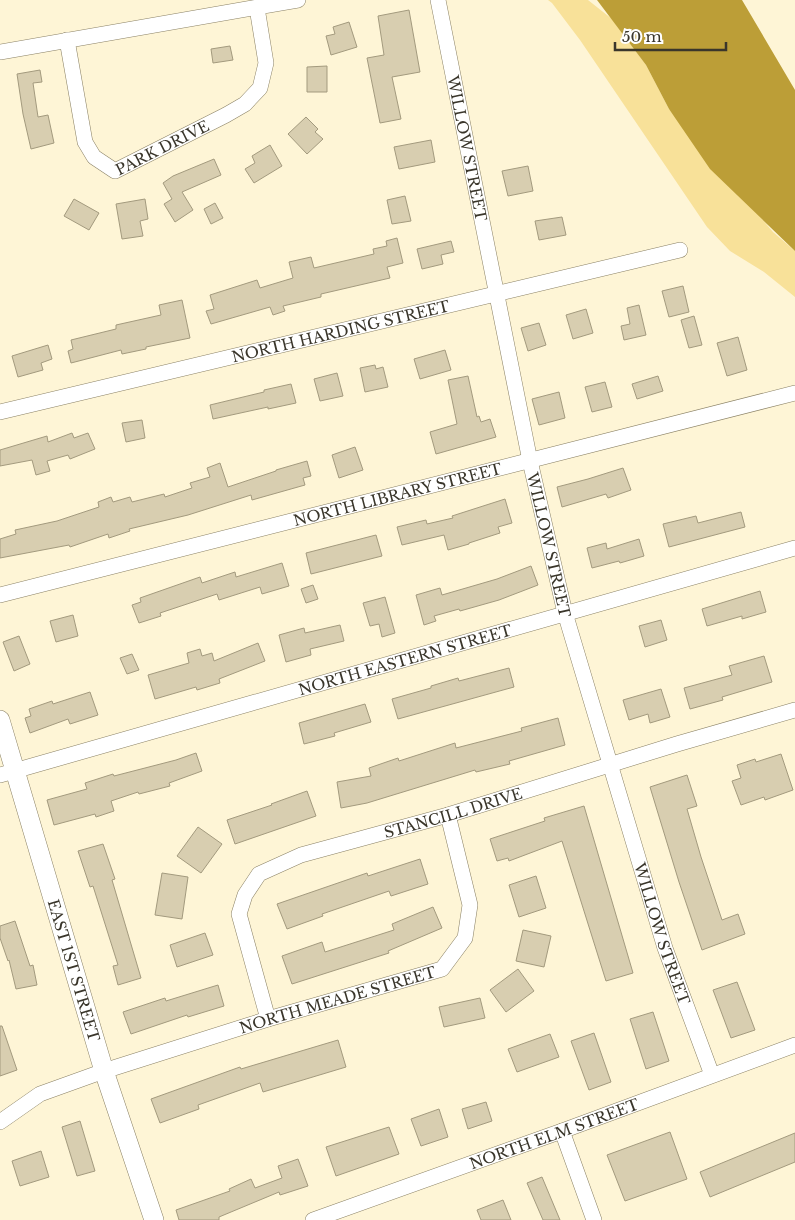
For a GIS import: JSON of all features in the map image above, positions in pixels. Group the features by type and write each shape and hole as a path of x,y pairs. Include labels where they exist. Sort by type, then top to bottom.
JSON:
{"street":[{"path":"0,52 298,0"},
{"name":"WILLOW STREET","path":"438,0 530,461 565,613 665,948 712,1075"},
{"name":"PARK DRIVE","path":"67,40 85,142 94,157 115,171 226,115 245,104 260,88 266,64 257,8"},
{"name":"NORTH HARDING STREET","path":"0,412 680,250"},
{"name":"NORTH LIBRARY STREET","path":"0,595 795,393"},
{"name":"NORTH EASTERN STREET","path":"7,773 795,548"},
{"name":"STANCILL DRIVE","path":"268,1018 238,914 245,895 259,874 301,855 448,815 677,744 795,710"},
{"name":"EAST 1ST STREET","path":"0,720 7,773 154,1220"},
{"name":"NORTH MEADE STREET","path":"0,1122 40,1094 104,1071 268,1018 442,969 465,938 470,905 448,815"},
{"name":"NORTH ELM STREET","path":"313,1220 795,1045"},
{"path":"562,1131 594,1220"}],"shaded area":[{"path":"548,0 588,0 612,19 646,65 669,109 773,232 795,251 795,297 764,272 730,251 707,227 580,40"},
{"path":"597,0 742,0 795,90 795,251 710,169 669,109 646,65"}],"building":[{"path":"409,10 420,72 392,77 401,119 380,123 367,58 384,55 378,16"},
{"path":"349,22 357,47 331,55 326,36 335,34 333,27"},
{"path":"230,46 233,60 213,63 211,49"},
{"path":"327,66 327,92 307,92 307,67"},
{"path":"40,70 42,82 33,83 38,117 48,115 54,143 31,149 17,74"},
{"path":"306,117 318,129 315,132 323,139 307,154 288,134"},
{"path":"431,140 435,162 399,169 394,147"},
{"path":"270,145 282,166 254,183 245,169 255,163 252,156"},
{"path":"214,159 221,175 182,192 193,210 175,222 164,204 172,199 163,183 173,176"},
{"path":"528,166 533,191 508,196 502,171"},
{"path":"405,196 411,221 392,224 387,200"},
{"path":"74,199 99,213 89,230 64,216"},
{"path":"145,199 148,219 140,221 143,236 122,239 116,204"},
{"path":"215,203 223,218 211,224 204,209"},
{"path":"562,217 566,235 539,240 535,221"},
{"path":"397,238 403,263 387,267 390,278 321,294 321,297 283,306 285,311 273,315 270,307 211,324 206,311 214,309 210,295 257,280 260,288 293,278 289,262 311,257 314,268 374,254 373,249 387,246 386,241"},
{"path":"451,241 454,252 441,255 443,264 422,269 417,249"},
{"path":"683,286 689,312 669,317 662,291"},
{"path":"182,300 190,338 122,354 121,350 71,363 68,351 73,349 71,340 116,329 116,325 161,315 159,305"},
{"path":"639,305 646,335 624,340 621,326 630,324 627,308"},
{"path":"586,309 593,333 573,339 566,315"},
{"path":"694,316 702,345 689,348 681,320"},
{"path":"539,323 546,345 528,351 521,328"},
{"path":"738,337 747,370 727,376 717,343"},
{"path":"48,345 52,359 41,363 43,370 18,377 12,356"},
{"path":"445,350 451,370 420,379 414,359"},
{"path":"375,365 376,369 383,367 388,387 365,392 360,368"},
{"path":"337,373 343,396 320,401 314,379"},
{"path":"468,376 477,417 479,416 481,422 490,419 496,437 436,454 430,432 457,424 448,380"},
{"path":"658,376 663,391 637,399 632,384"},
{"path":"605,382 612,407 592,412 585,387"},
{"path":"291,384 296,403 213,419 210,405"},
{"path":"559,392 565,418 539,425 532,399"},
{"path":"142,420 145,438 126,442 122,423"},
{"path":"72,433 74,438 88,433 95,449 70,459 68,455 47,461 50,471 36,475 32,460 0,466 0,450 47,436 48,442"},
{"path":"355,447 363,470 339,478 332,455"},
{"path":"307,461 311,476 303,478 305,485 252,500 251,495 188,515 129,529 130,531 109,538 108,534 70,547 69,545 0,558 0,539 16,534 15,530 57,521 99,507 98,502 111,497 113,502 130,497 132,502 164,494 165,497 192,488 190,483 210,477 207,468 220,463 228,487"},
{"path":"623,468 631,490 608,498 606,494 562,507 557,487"},
{"path":"505,499 512,523 498,527 500,533 448,550 444,535 402,545 397,527 426,520 427,524 453,518 452,516"},
{"path":"741,512 745,527 669,547 663,524 696,516 698,523"},
{"path":"376,535 382,556 311,574 306,553"},
{"path":"639,539 644,556 592,568 587,548 606,543 607,549"},
{"path":"282,563 289,586 262,594 260,587 219,600 217,594 160,613 161,616 139,623 132,605 141,602 140,598 200,577 202,583 235,572 236,577"},
{"path":"531,566 538,585 499,600 434,616 436,621 424,625 416,595 440,588 442,595 497,579"},
{"path":"313,585 318,599 306,603 301,589"},
{"path":"760,591 766,612 742,619 742,616 707,626 702,609"},
{"path":"385,597 395,633 382,637 379,624 370,626 363,603"},
{"path":"73,615 78,636 56,642 50,621"},
{"path":"661,620 667,640 645,647 639,626"},
{"path":"340,625 344,641 310,649 311,655 286,662 279,635 304,628 305,633"},
{"path":"19,636 30,664 14,671 3,642"},
{"path":"258,643 265,661 219,679 220,683 197,690 196,687 155,699 148,675 189,663 187,653 200,649 202,656 212,653 214,661"},
{"path":"132,654 139,670 127,674 120,658"},
{"path":"764,656 772,682 722,697 723,700 690,709 684,688 732,675 729,666"},
{"path":"509,668 514,687 398,719 392,699 458,678 459,681"},
{"path":"661,689 670,717 650,723 648,714 629,720 623,700"},
{"path":"90,692 98,715 70,724 68,719 30,733 25,718 31,716 29,709 52,701 53,704"},
{"path":"365,704 371,722 334,733 335,736 304,744 299,723"},
{"path":"558,718 565,745 509,761 510,764 476,772 475,770 367,803 341,808 337,782 371,776 369,768 398,758 399,761 455,743 456,748 522,731 521,728"},
{"path":"196,753 202,771 169,783 170,786 139,794 138,792 111,801 114,811 96,817 95,814 54,825 47,800 87,789 85,783 113,774 114,776"},
{"path":"781,754 793,790 765,800 764,797 741,805 732,781 741,778 737,765 755,759 756,762"},
{"path":"687,775 697,806 687,809 722,920 738,914 745,934 702,950 650,787"},
{"path":"307,791 316,816 235,844 227,820"},
{"path":"584,806 633,973 606,981 562,841 509,861 508,858 497,861 490,839 545,821 544,818"},
{"path":"198,827 222,844 201,873 177,856"},
{"path":"103,844 115,879 112,880 141,978 118,985 113,966 118,965 93,886 90,887 78,851"},
{"path":"420,859 428,884 391,896 389,891 322,914 323,916 287,929 277,904 367,873 368,876"},
{"path":"162,873 188,877 182,919 155,915"},
{"path":"536,876 546,908 519,917 509,885"},
{"path":"433,907 442,928 388,951 389,953 292,984 282,956 322,942 325,952 394,930 392,924"},
{"path":"15,921 30,966 33,965 37,985 16,989 9,960 0,938 0,926"},
{"path":"523,930 551,936 544,967 516,961"},
{"path":"205,933 213,955 177,967 170,945"},
{"path":"518,969 534,991 506,1012 490,990"},
{"path":"737,982 755,1030 731,1038 713,990"},
{"path":"218,985 224,1006 188,1017 187,1015 131,1034 123,1012 165,998 166,1001"},
{"path":"480,998 485,1018 444,1027 439,1007"},
{"path":"653,1012 669,1061 646,1069 630,1019"},
{"path":"0,1026 2,1026 17,1070 0,1076"},
{"path":"594,1033 611,1082 589,1090 571,1041"},
{"path":"550,1034 559,1057 517,1072 508,1049"},
{"path":"338,1040 346,1067 263,1092 260,1083 198,1105 199,1109 160,1123 151,1099 240,1067 241,1069"},
{"path":"486,1102 492,1121 468,1129 462,1109"},
{"path":"439,1109 448,1137 421,1146 411,1119"},
{"path":"80,1121 95,1171 77,1176 62,1127"},
{"path":"389,1127 399,1154 336,1176 326,1147"},
{"path":"670,1132 687,1179 625,1201 607,1155"},
{"path":"795,1133 795,1162 710,1197 700,1172"},
{"path":"41,1151 49,1177 20,1186 12,1161"},
{"path":"298,1159 308,1186 280,1195 279,1192 219,1217 219,1220 179,1220 176,1210 230,1191 229,1189 251,1179 255,1188 282,1178 278,1166"},
{"path":"542,1177 560,1220 543,1220 527,1183"},
{"path":"503,1200 511,1220 481,1220 477,1210"}]}
